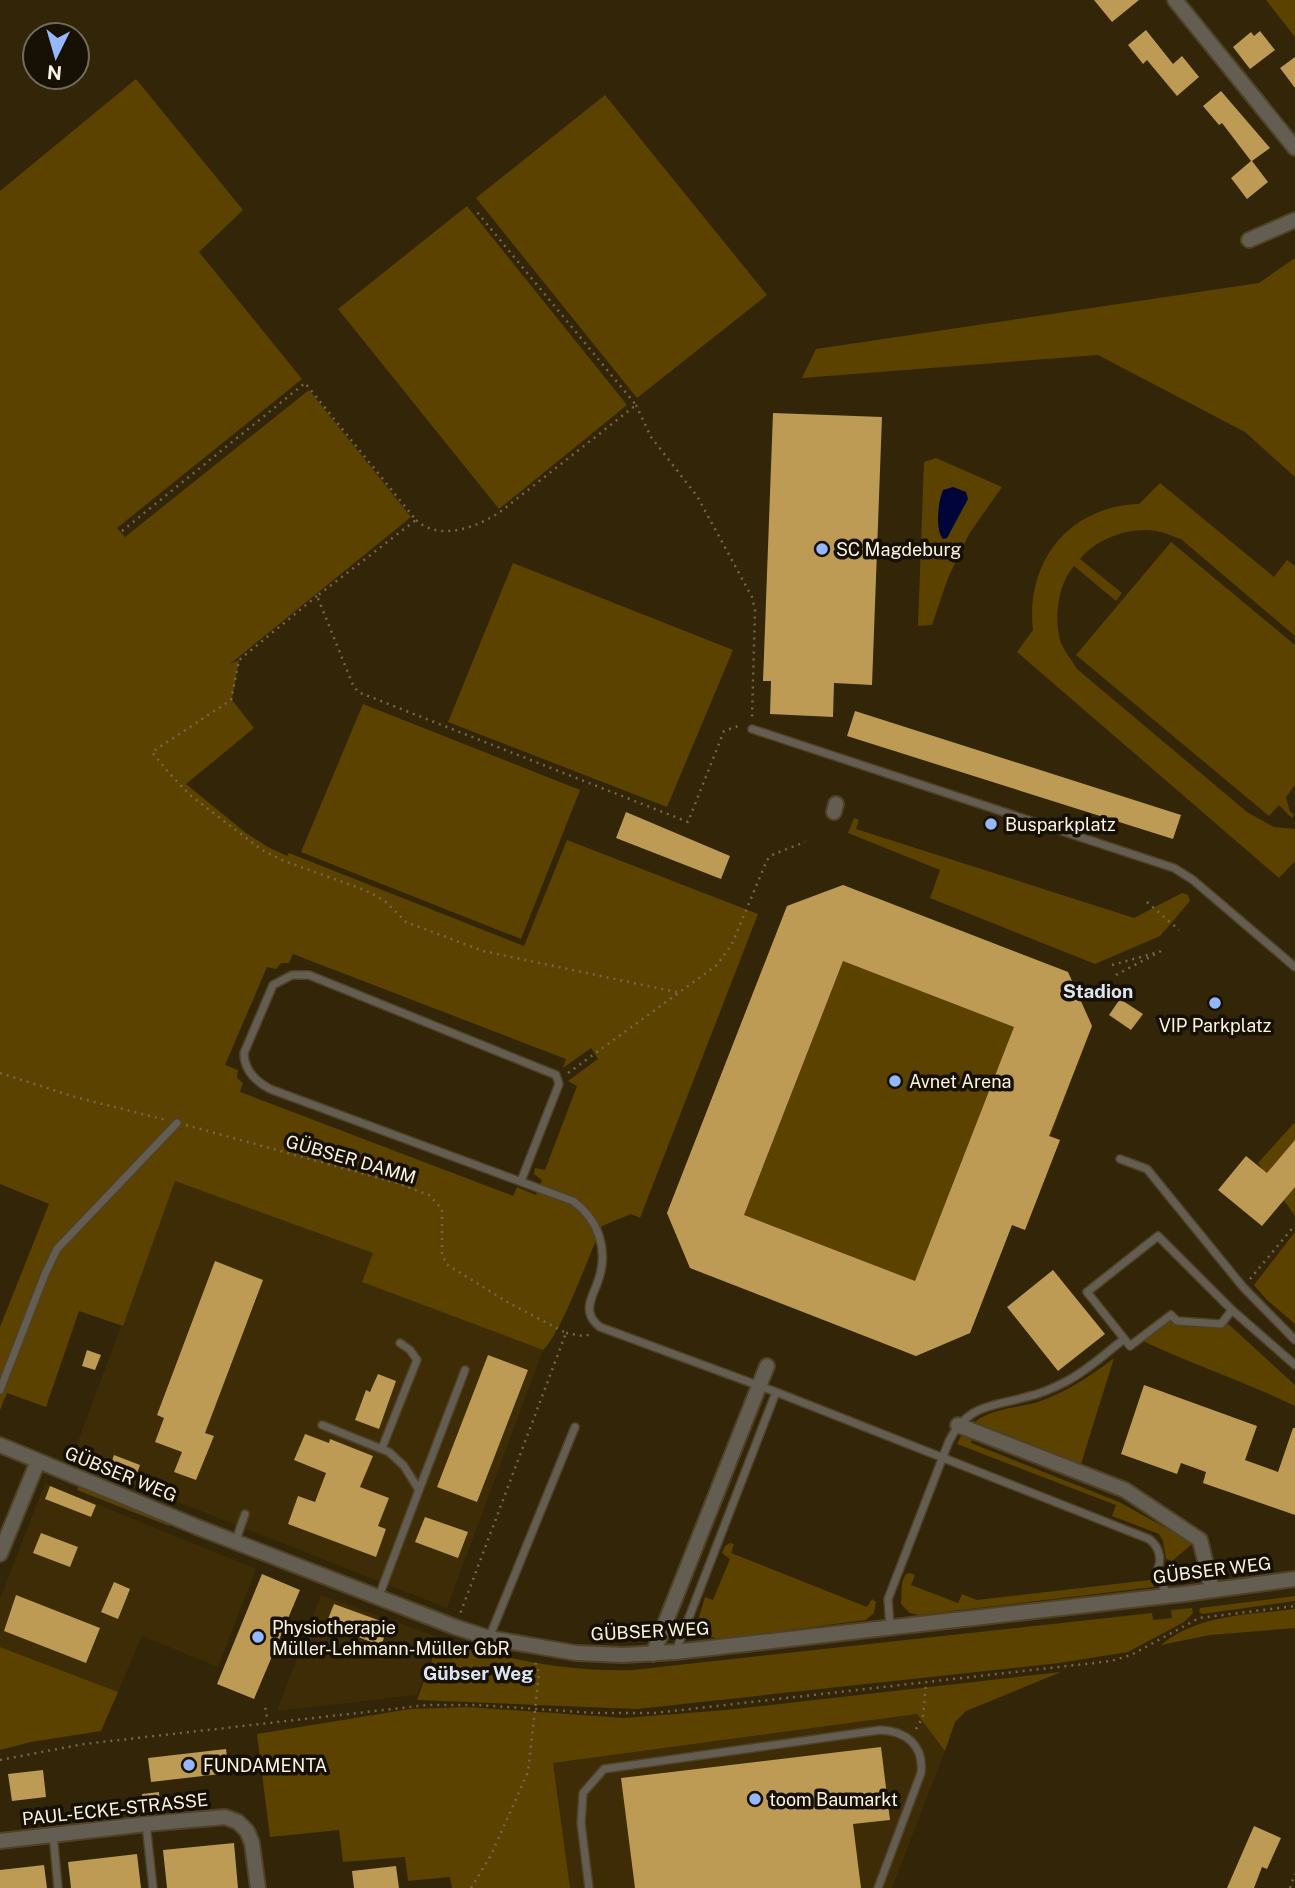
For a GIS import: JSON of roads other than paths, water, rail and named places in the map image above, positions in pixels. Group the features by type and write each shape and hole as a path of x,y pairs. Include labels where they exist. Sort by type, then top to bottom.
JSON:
{"street":[{"path":"1175,0 1295,148"},
{"path":"1249,240 1295,220"},
{"path":"653,1654 767,1366"},
{"path":"958,1425 1125,1490 1200,1540 1212,1589"},
{"name":"GÜBSER WEG","path":"0,1446 197,1527 455,1627 489,1638 536,1648 600,1655 675,1652 1295,1579"},
{"path":"0,1554 38,1461"},
{"name":"PAUL-ECKE-STRASSE","path":"0,1841 146,1824 230,1818 243,1826 250,1837 258,1888"}],"lane":[{"path":"751,729 1174,868 1194,880 1295,967"},
{"path":"521,1181 559,1084 559,1079 552,1072 303,973 287,976 273,985 245,1051 247,1068 254,1077 266,1087 573,1201 595,1227 601,1240 604,1260 589,1310 592,1319 606,1331 759,1385 1150,1539 1158,1549 1160,1563 1156,1574 1168,1595"},
{"path":"0,1390 57,1249 177,1123"},
{"path":"1120,1159 1147,1169 1243,1287 1295,1340"},
{"path":"1232,1310 1221,1324 1177,1321 1171,1315 1130,1346 1087,1292 1158,1236 1232,1310 1295,1365"},
{"path":"890,1627 888,1599 958,1425 968,1415 983,1407 1028,1397 1068,1381 1124,1339"},
{"path":"382,1448 417,1360 410,1350 400,1343"},
{"path":"379,1596 465,1370"},
{"path":"675,1652 776,1392"},
{"path":"322,1425 382,1448 404,1466 419,1490"},
{"path":"489,1638 575,1427"},
{"path":"236,1540 245,1514"},
{"path":"589,1888 581,1823 583,1793 604,1769 867,1731 893,1731 911,1739 920,1754 920,1773 878,1888"},
{"path":"146,1824 153,1888"},
{"path":"52,1835 58,1888"}],"place":[{"name":"SC Magdeburg","path":"822,549"},
{"name":"Busparkplatz","path":"991,824"},
{"name":"VIP Parkplatz","path":"1215,1003"},
{"name":"Avnet Arena","path":"895,1081"},
{"name":"Physiotherapie Müller-Lehmann-Müller GbR","path":"258,1637"},
{"name":"FUNDAMENTA","path":"189,1765"},
{"name":"toom Baumarkt","path":"755,1799"}],"district":[{"name":"Stadion","path":"1098,991"},
{"name":"Gübser Weg","path":"478,1673"}]}
